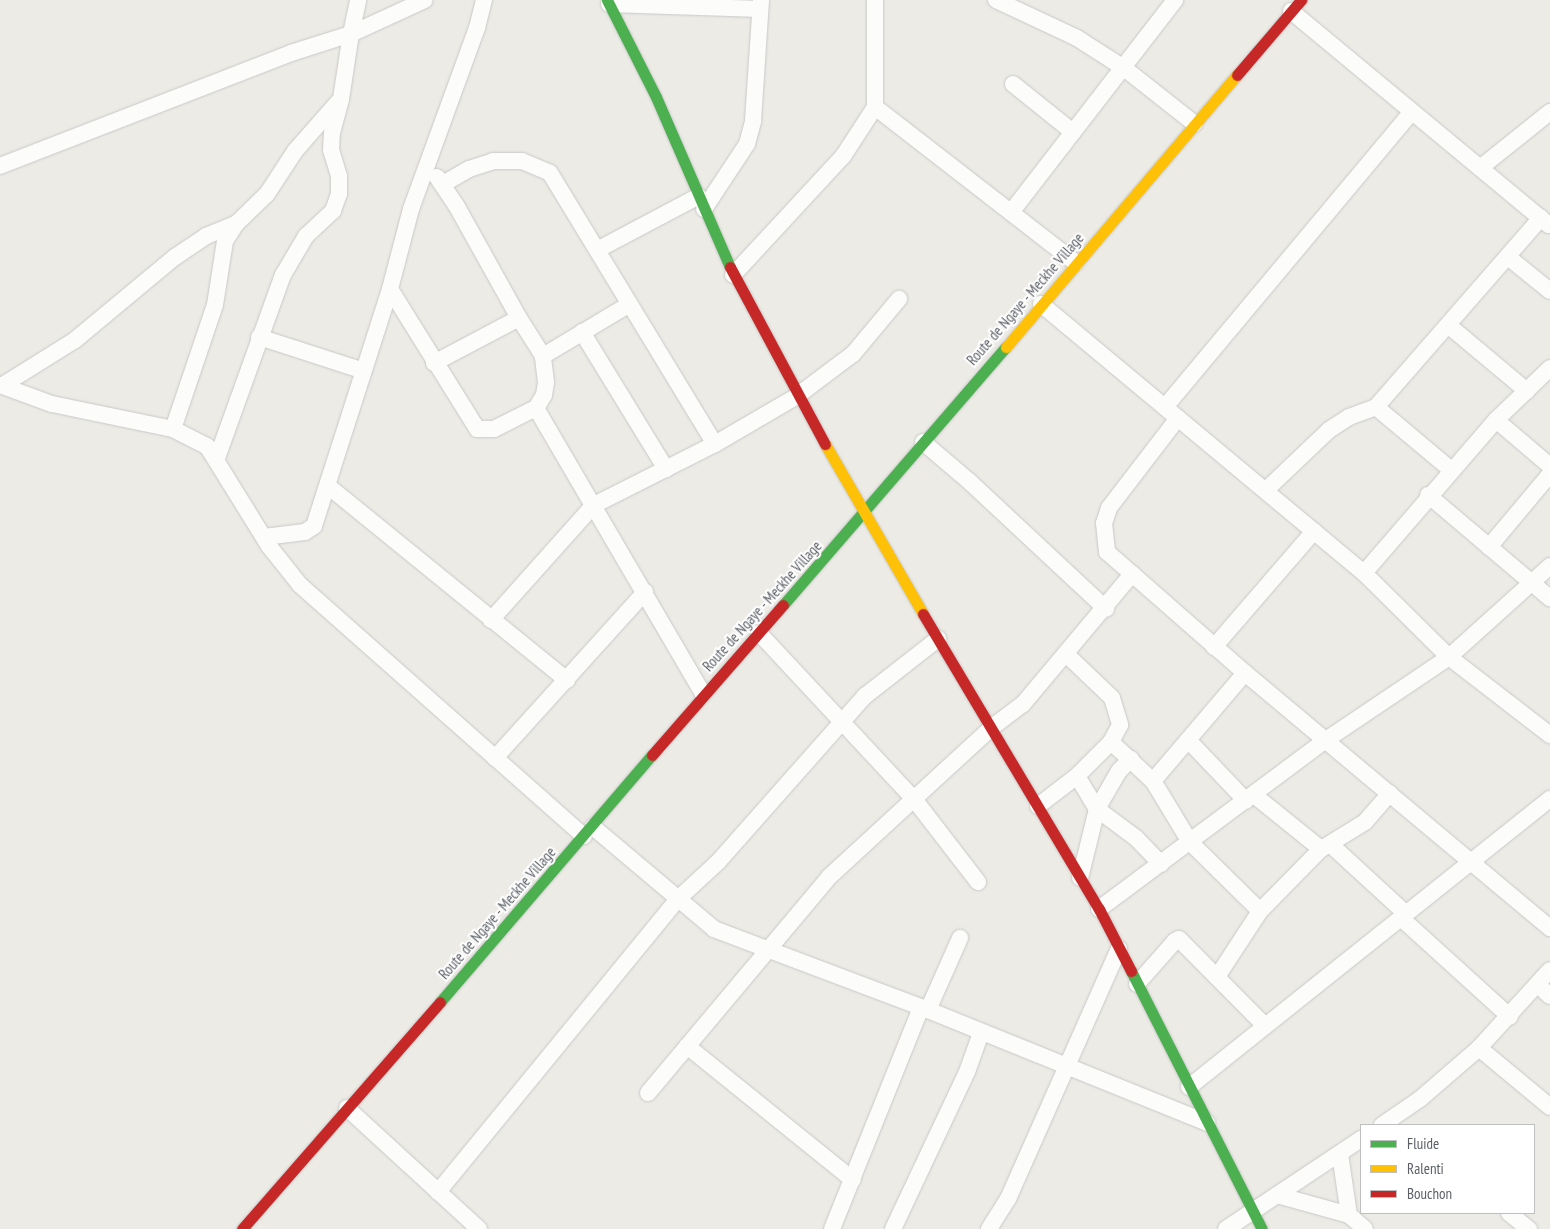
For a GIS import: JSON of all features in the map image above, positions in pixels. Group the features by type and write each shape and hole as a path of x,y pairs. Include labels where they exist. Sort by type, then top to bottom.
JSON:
{"main road":[{"path":"608,2 656,97 733,275 797,396 864,514 1100,910 1188,1087 1262,1229"},
{"name":"Route de Ngaye - Meckhe Village","path":"242,1229 588,831 703,694 864,514 923,442 1296,6"}],"street":[{"path":"217,458 259,336 292,256 306,236 332,211 339,194 339,176 331,150 332,133 341,99 358,0"},
{"path":"0,166 291,53 351,34 425,0"},
{"path":"264,537 305,532 314,526 390,288 411,209 428,167 484,0"},
{"path":"733,275 844,155 875,107 875,0"},
{"path":"996,0 1029,8 1124,68 1195,124"},
{"path":"1012,211 1175,0"},
{"path":"597,250 702,202 747,144 753,121 761,5 608,2"},
{"path":"1266,490 1329,430 1349,417 1376,406 1508,257 1546,222 1412,112 1296,6"},
{"path":"1013,84 1073,132"},
{"path":"173,429 215,305 225,241 236,224 267,194 295,151 341,99"},
{"path":"875,107 1012,211 1076,263"},
{"path":"1165,408 1412,112"},
{"path":"1480,168 1550,112"},
{"path":"444,184 469,169 493,161 522,161 540,167 550,173 715,444"},
{"path":"390,288 434,363 477,429 494,429 536,408 544,395 546,382 543,356 519,318 444,184 428,167"},
{"path":"2,385 75,340 175,257 206,236 236,224"},
{"path":"1508,257 1550,291"},
{"path":"491,620 594,504 666,470 715,444 797,396 853,354 899,299"},
{"path":"543,356 630,304"},
{"path":"1041,304 1364,573 1448,657 1550,735"},
{"path":"434,363 519,318"},
{"path":"1448,325 1527,391"},
{"path":"582,332 666,470"},
{"path":"259,336 364,371"},
{"path":"1364,573 1428,495 1496,420 1550,368"},
{"path":"2,385 52,404 173,429 207,446 217,458 264,537 300,585 495,758 714,929 924,1009 1064,1068 1207,1123"},
{"path":"1376,406 1451,470"},
{"path":"536,408 594,504 703,694"},
{"path":"1178,418 1109,508 1104,523 1107,552 1214,647 1550,928"},
{"path":"1496,420 1550,466"},
{"path":"923,442 1106,609"},
{"path":"1489,547 1550,474"},
{"path":"328,486 567,680"},
{"path":"1428,495 1550,598"},
{"path":"1214,647 1314,531"},
{"path":"1100,910 1326,740 1448,657 1530,581 1550,566"},
{"path":"648,1093 829,877 991,728 1023,704 1106,609 1132,574"},
{"path":"495,758 645,592"},
{"path":"758,633 914,799 978,882"},
{"path":"438,1192 678,899 718,862 840,722 892,672 938,639"},
{"path":"1038,806 1076,776 1111,742 1120,725 1119,712 1112,698 1067,655"},
{"path":"1153,781 1245,673"},
{"path":"1188,740 1250,798 1326,847 1404,916 1510,1017"},
{"path":"1111,742 1153,781 1190,842 1260,911"},
{"path":"1080,878 1097,809 1119,771 1131,760"},
{"path":"1076,776 1097,809 1136,838 1160,864"},
{"path":"1217,977 1260,911 1326,847 1366,822 1390,793"},
{"path":"1188,1087 1550,798"},
{"path":"832,1229 924,1009 960,938"},
{"path":"1137,984 1174,940 1179,940 1265,1026"},
{"path":"989,1229 1008,1199 1064,1068 1119,949"},
{"path":"1393,1123 1479,1048 1510,1017 1544,991 1550,970"},
{"path":"893,1229 963,1080 981,1033"},
{"path":"687,1046 853,1180"},
{"path":"1479,1048 1550,1107"},
{"path":"347,1108 479,1229"},
{"path":"1226,1229 1360,1140"},
{"path":"1340,1154 1349,1215"},
{"path":"1277,1195 1349,1215 1365,1229"},
{"path":"1511,1214 1529,1229"}],"traffic: fast":[{"path":"607,0 656,97 730,267"},
{"path":"783,605 1006,347"},
{"path":"440,1002 652,755"},
{"path":"1131,971 1262,1229"}],"traffic: slow":[{"path":"1006,347 1237,75"},
{"path":"825,444 923,614"}],"traffic: jam":[{"path":"1237,75 1301,0"},
{"path":"730,267 825,444"},
{"path":"652,755 783,605"},
{"path":"923,614 1099,909 1131,971"},
{"path":"242,1229 440,1002"}]}
